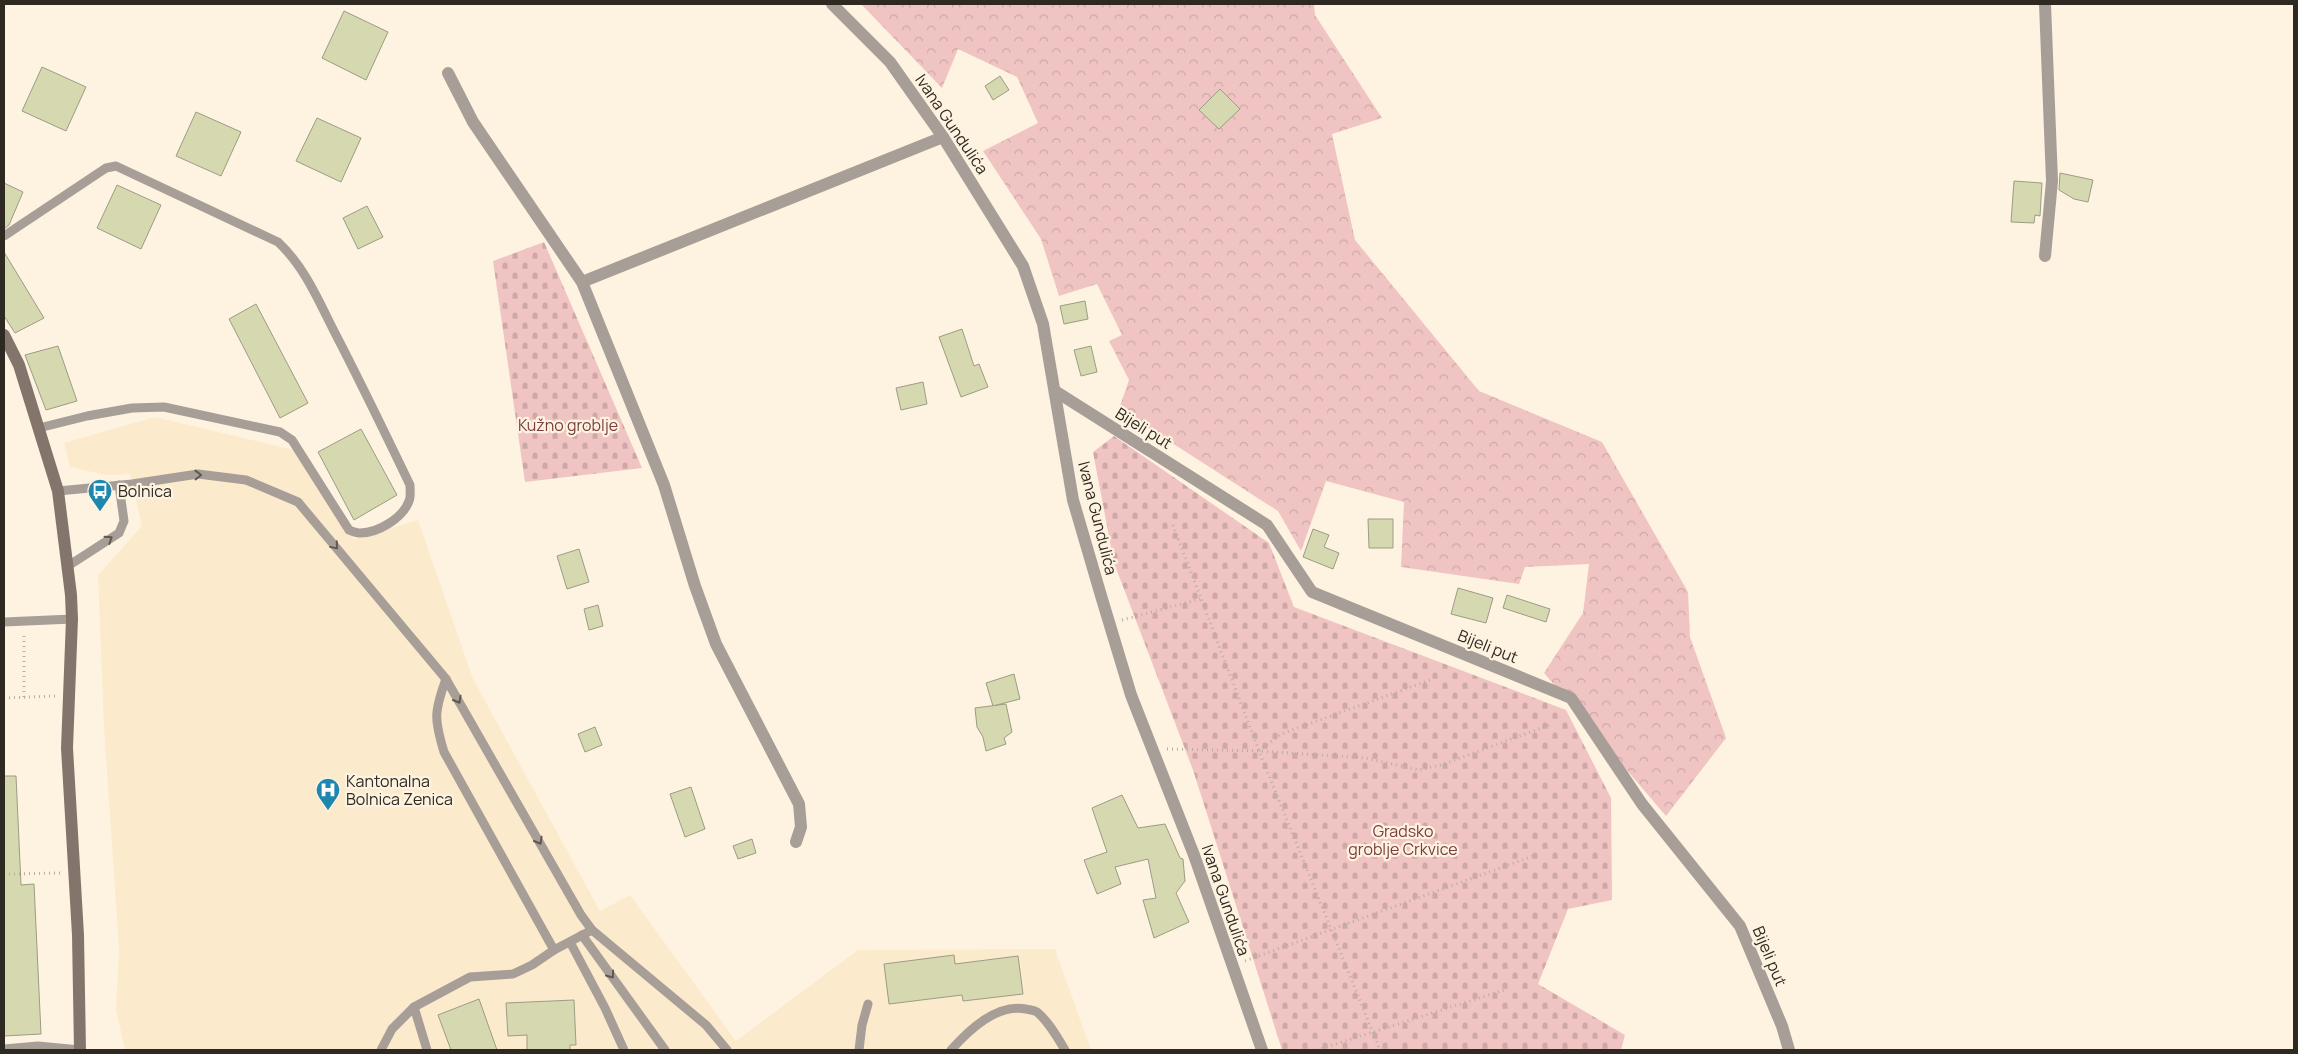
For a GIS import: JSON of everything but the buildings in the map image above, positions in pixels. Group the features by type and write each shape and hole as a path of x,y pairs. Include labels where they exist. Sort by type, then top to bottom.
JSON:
{"main road":[{"path":"4,335 19,365 58,491 68,566 72,619 67,748 74,872 80,1050"}],"street":[{"name":"Ivana Gundulića","path":"832,4 890,62 942,137 1023,266 1043,324 1073,500 1109,624 1131,695 1194,855 1262,1050"},
{"path":"2045,4 2052,181 2045,256"},
{"path":"448,73 473,122 582,282 664,485 695,586 716,644 799,804 802,827 796,842"},
{"path":"582,282 942,137"},
{"name":"Bijeli put","path":"1055,391 1267,525 1312,592 1571,698 1642,804 1740,926 1782,1026 1789,1050"}],"lane":[{"path":"4,236 106,168 116,166 278,242 293,256 308,280 356,372 410,485 410,501 402,513 375,530 360,533 349,530 292,440 280,432 164,407 132,408 105,412 39,428"},
{"path":"58,491 198,474 246,480 298,502 446,679 581,915 592,930 706,1025 727,1050"},
{"path":"68,566 118,533 122,527 124,521 119,485"},
{"path":"4,622 72,619"},
{"path":"446,679 439,698 436,722 444,752 554,950"},
{"path":"380,1050 392,1029 414,1007 470,977 513,974 592,930"},
{"path":"582,935 665,1050"},
{"path":"570,942 605,1008 624,1050"},
{"path":"859,1050 862,1025 868,1004"},
{"path":"414,1007 427,1050"},
{"path":"951,1050 961,1039 997,1012 1017,1007 1036,1011 1050,1027 1065,1050"},
{"path":"4,1049 38,1046 80,1050"}],"path":[{"path":"1173,524 1259,751 1380,1050"},
{"path":"1109,624 1202,599"},
{"path":"24,622 24,697"},
{"path":"1259,751 1281,734 1433,679"},
{"path":"4,698 69,696"},
{"path":"1152,748 1259,751 1365,758 1419,770 1444,764 1552,724"},
{"path":"1232,966 1533,856"},
{"path":"4,874 74,872"},
{"path":"1317,1050 1504,990"}],"shaded area":[{"name":"Kantonalna Bolnica Zenica","path":"155,417 294,450 354,539 418,520 473,679 600,911 630,895 736,1041 858,950 1055,949 1091,1050 125,1050 116,1010 119,948 104,727 98,575 142,526 130,474 106,475 70,467 64,443"}],"green space":[{"path":"861,4 1314,4 1315,15 1382,118 1332,134 1355,240 1479,391 1602,442 1688,592 1690,637 1726,738 1666,816 1544,673 1583,613 1589,564 1525,567 1519,584 1401,567 1404,502 1326,481 1301,551 1278,511 1119,409 1129,380 1109,341 1122,335 1097,284 1059,296 1041,239 983,151 1038,123 1017,77 958,49 942,88"},
{"name":"Kužno groblje","path":"544,242 642,468 525,482 493,261"},
{"name":"Gradsko groblje Crkvice","path":"1114,436 1269,543 1294,607 1566,710 1611,798 1612,900 1568,909 1538,984 1625,1035 1621,1050 1282,1050 1193,770 1114,563 1093,452"}],"place":[{"name":"Bolnica","path":"100,512"},
{"name":"Kantonalna Bolnica Zenica","path":"328,811"}]}
